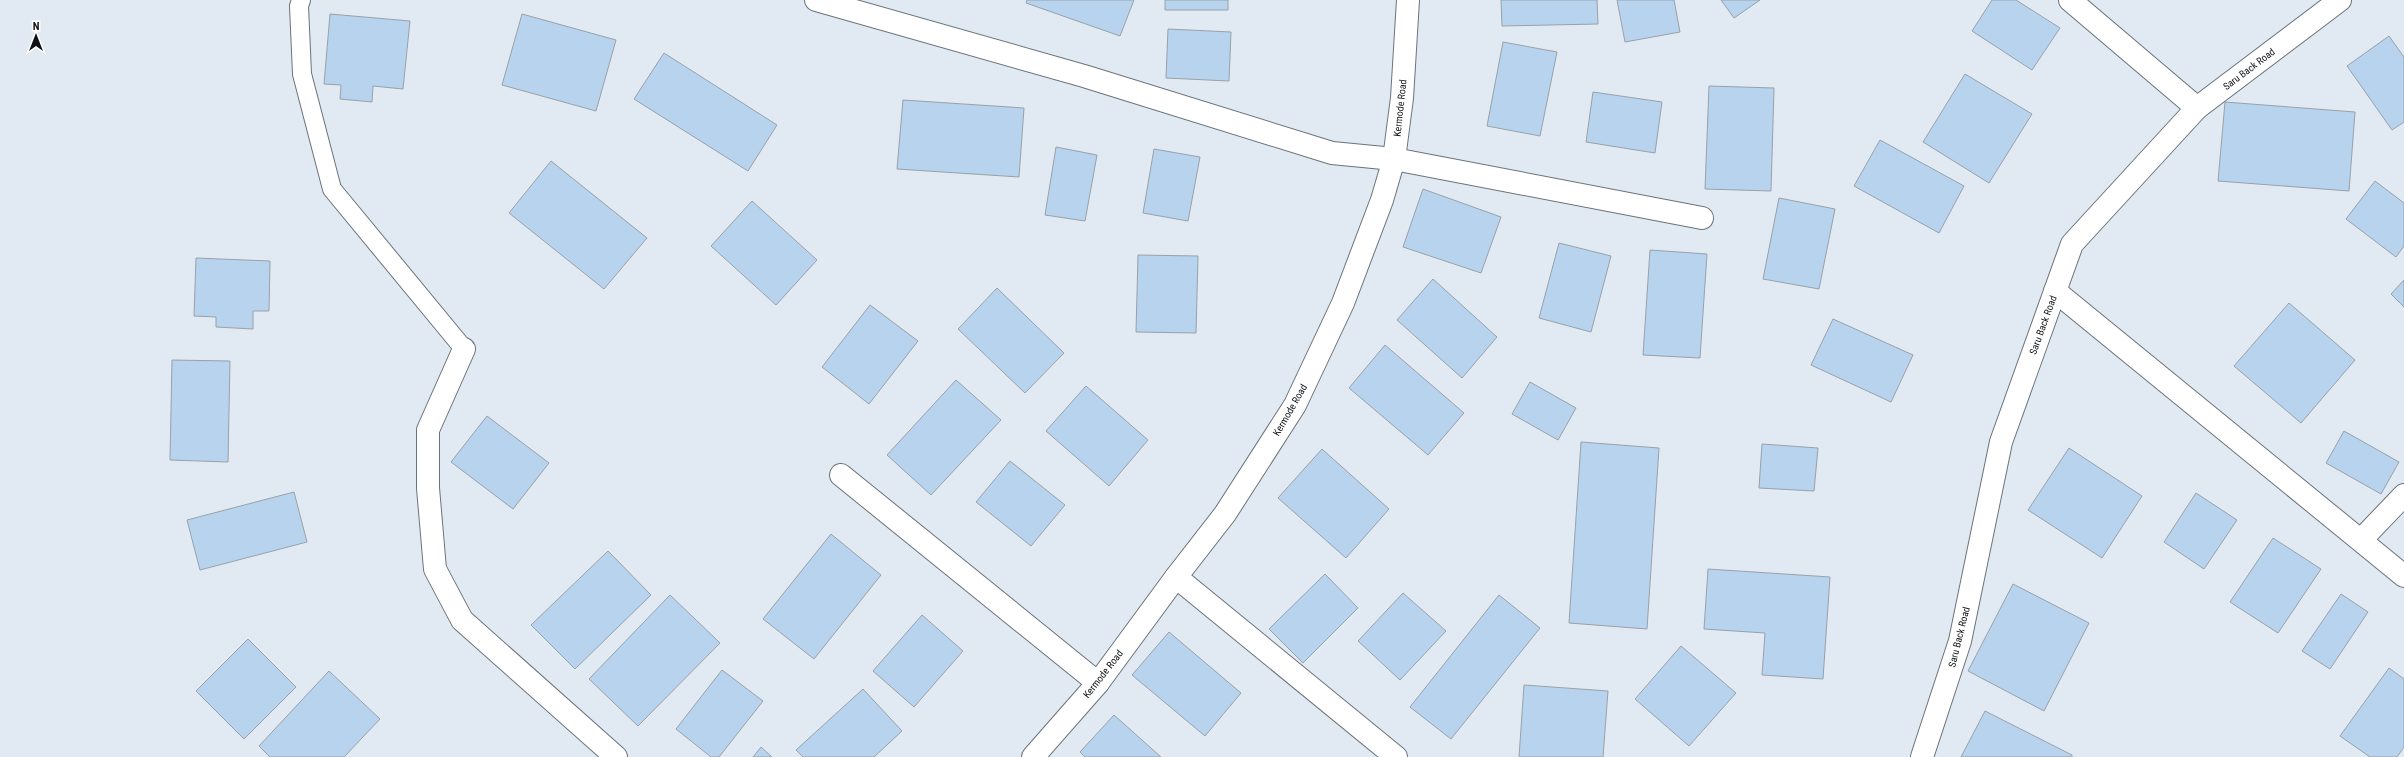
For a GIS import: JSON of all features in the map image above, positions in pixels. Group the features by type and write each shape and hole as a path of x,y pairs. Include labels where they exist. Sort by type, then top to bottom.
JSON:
{"street":[{"path":"816,0 1084,76 1332,152 1394,159 1702,218"},
{"name":"Kermode Road","path":"1033,757 1098,683 1176,576 1225,514 1295,405 1343,303 1382,200 1394,159 1402,98 1408,0"},
{"path":"2070,0 2197,108"},
{"name":"Saru Back Road","path":"1922,757 1960,641 2001,442 2072,244 2197,108 2340,0"},
{"path":"2055,291 2404,576"},
{"path":"464,349 428,430 428,488 435,568 462,620 616,757"},
{"path":"841,475 1098,683"},
{"path":"2361,540 2404,495"},
{"path":"1176,576 1396,757"}],"lane":[{"path":"301,0 299,6 302,74 332,189 464,349"}],"building":[{"path":"1027,0 1134,0 1120,36 1026,3"},
{"path":"1165,0 1228,0 1228,10 1165,10"},
{"path":"1501,0 1597,0 1598,24 1502,26"},
{"path":"1617,0 1674,0 1680,32 1625,42"},
{"path":"1721,0 1760,0 1734,18"},
{"path":"1992,0 2016,0 2060,28 2032,70 1972,31"},
{"path":"330,14 410,21 403,89 373,86 372,102 340,99 341,85 324,84"},
{"path":"522,14 616,40 596,111 502,85"},
{"path":"1168,29 1231,32 1229,81 1166,78"},
{"path":"2389,36 2404,57 2404,122 2392,130 2347,66"},
{"path":"1503,42 1557,52 1540,136 1487,126"},
{"path":"664,53 777,125 748,171 634,99"},
{"path":"1965,74 2032,114 1989,183 1923,142"},
{"path":"1709,86 1774,88 1771,191 1705,189"},
{"path":"1593,92 1662,102 1655,153 1586,142"},
{"path":"903,100 1024,108 1019,177 897,169"},
{"path":"2225,102 2355,112 2349,191 2218,181"},
{"path":"1880,140 1964,186 1939,233 1854,186"},
{"path":"1056,147 1097,155 1085,221 1045,215"},
{"path":"1154,149 1200,157 1188,221 1143,213"},
{"path":"551,161 647,238 604,289 509,213"},
{"path":"2375,181 2404,203 2404,246 2396,257 2346,219"},
{"path":"1423,189 1501,217 1481,273 1403,247"},
{"path":"1779,198 1835,209 1819,289 1763,279"},
{"path":"752,201 817,260 776,305 711,246"},
{"path":"1559,243 1611,256 1591,332 1539,318"},
{"path":"1650,250 1707,254 1700,358 1643,355"},
{"path":"1138,255 1198,256 1196,333 1136,332"},
{"path":"196,258 270,261 269,311 253,311 253,329 216,327 216,317 194,316"},
{"path":"1433,279 1497,337 1462,378 1397,320"},
{"path":"2404,280 2404,307 2391,294"},
{"path":"997,288 1064,353 1025,393 958,329"},
{"path":"2289,303 2355,360 2301,423 2234,366"},
{"path":"870,305 918,341 869,404 822,367"},
{"path":"1833,319 1913,355 1891,402 1811,365"},
{"path":"1385,345 1464,413 1428,455 1349,388"},
{"path":"172,360 230,361 228,462 170,460"},
{"path":"956,380 1001,420 931,495 887,455"},
{"path":"1530,382 1576,408 1558,440 1512,414"},
{"path":"1086,386 1148,440 1109,486 1046,431"},
{"path":"487,416 549,463 513,509 451,462"},
{"path":"2344,431 2399,462 2381,494 2326,463"},
{"path":"1581,442 1659,448 1647,629 1569,623"},
{"path":"1762,444 1818,448 1814,491 1759,488"},
{"path":"2069,448 2142,496 2102,558 2028,510"},
{"path":"1322,449 1389,509 1346,558 1278,498"},
{"path":"1010,461 1065,505 1031,546 976,502"},
{"path":"294,492 307,542 200,570 187,520"},
{"path":"2196,493 2237,520 2204,569 2164,542"},
{"path":"831,534 881,575 814,659 763,619"},
{"path":"2273,538 2321,569 2278,633 2230,602"},
{"path":"608,551 651,595 575,669 531,625"},
{"path":"1708,569 1830,577 1823,679 1762,675 1765,633 1704,629"},
{"path":"1325,574 1358,608 1303,663 1269,629"},
{"path":"2013,584 2089,623 2044,711 1968,671"},
{"path":"1403,593 1446,631 1400,680 1358,641"},
{"path":"2341,594 2368,612 2330,669 2302,651"},
{"path":"670,595 720,643 638,726 589,679"},
{"path":"1499,595 1540,628 1451,739 1410,707"},
{"path":"922,615 963,651 914,707 873,671"},
{"path":"1169,632 1241,693 1205,736 1132,675"},
{"path":"248,639 296,687 244,739 196,691"},
{"path":"1681,646 1736,693 1689,746 1635,699"},
{"path":"2389,668 2404,679 2404,747 2397,757 2370,757 2340,736"},
{"path":"722,670 763,701 719,757 711,757 676,729"},
{"path":"329,671 380,719 344,757 270,757 259,746"},
{"path":"1524,685 1608,691 1603,757 1519,757"},
{"path":"863,689 902,731 874,757 803,757 796,750"},
{"path":"1985,711 2072,755 2072,757 1961,757"},
{"path":"1114,715 1161,757 1085,757 1080,752"},
{"path":"761,747 772,757 753,757"}]}
